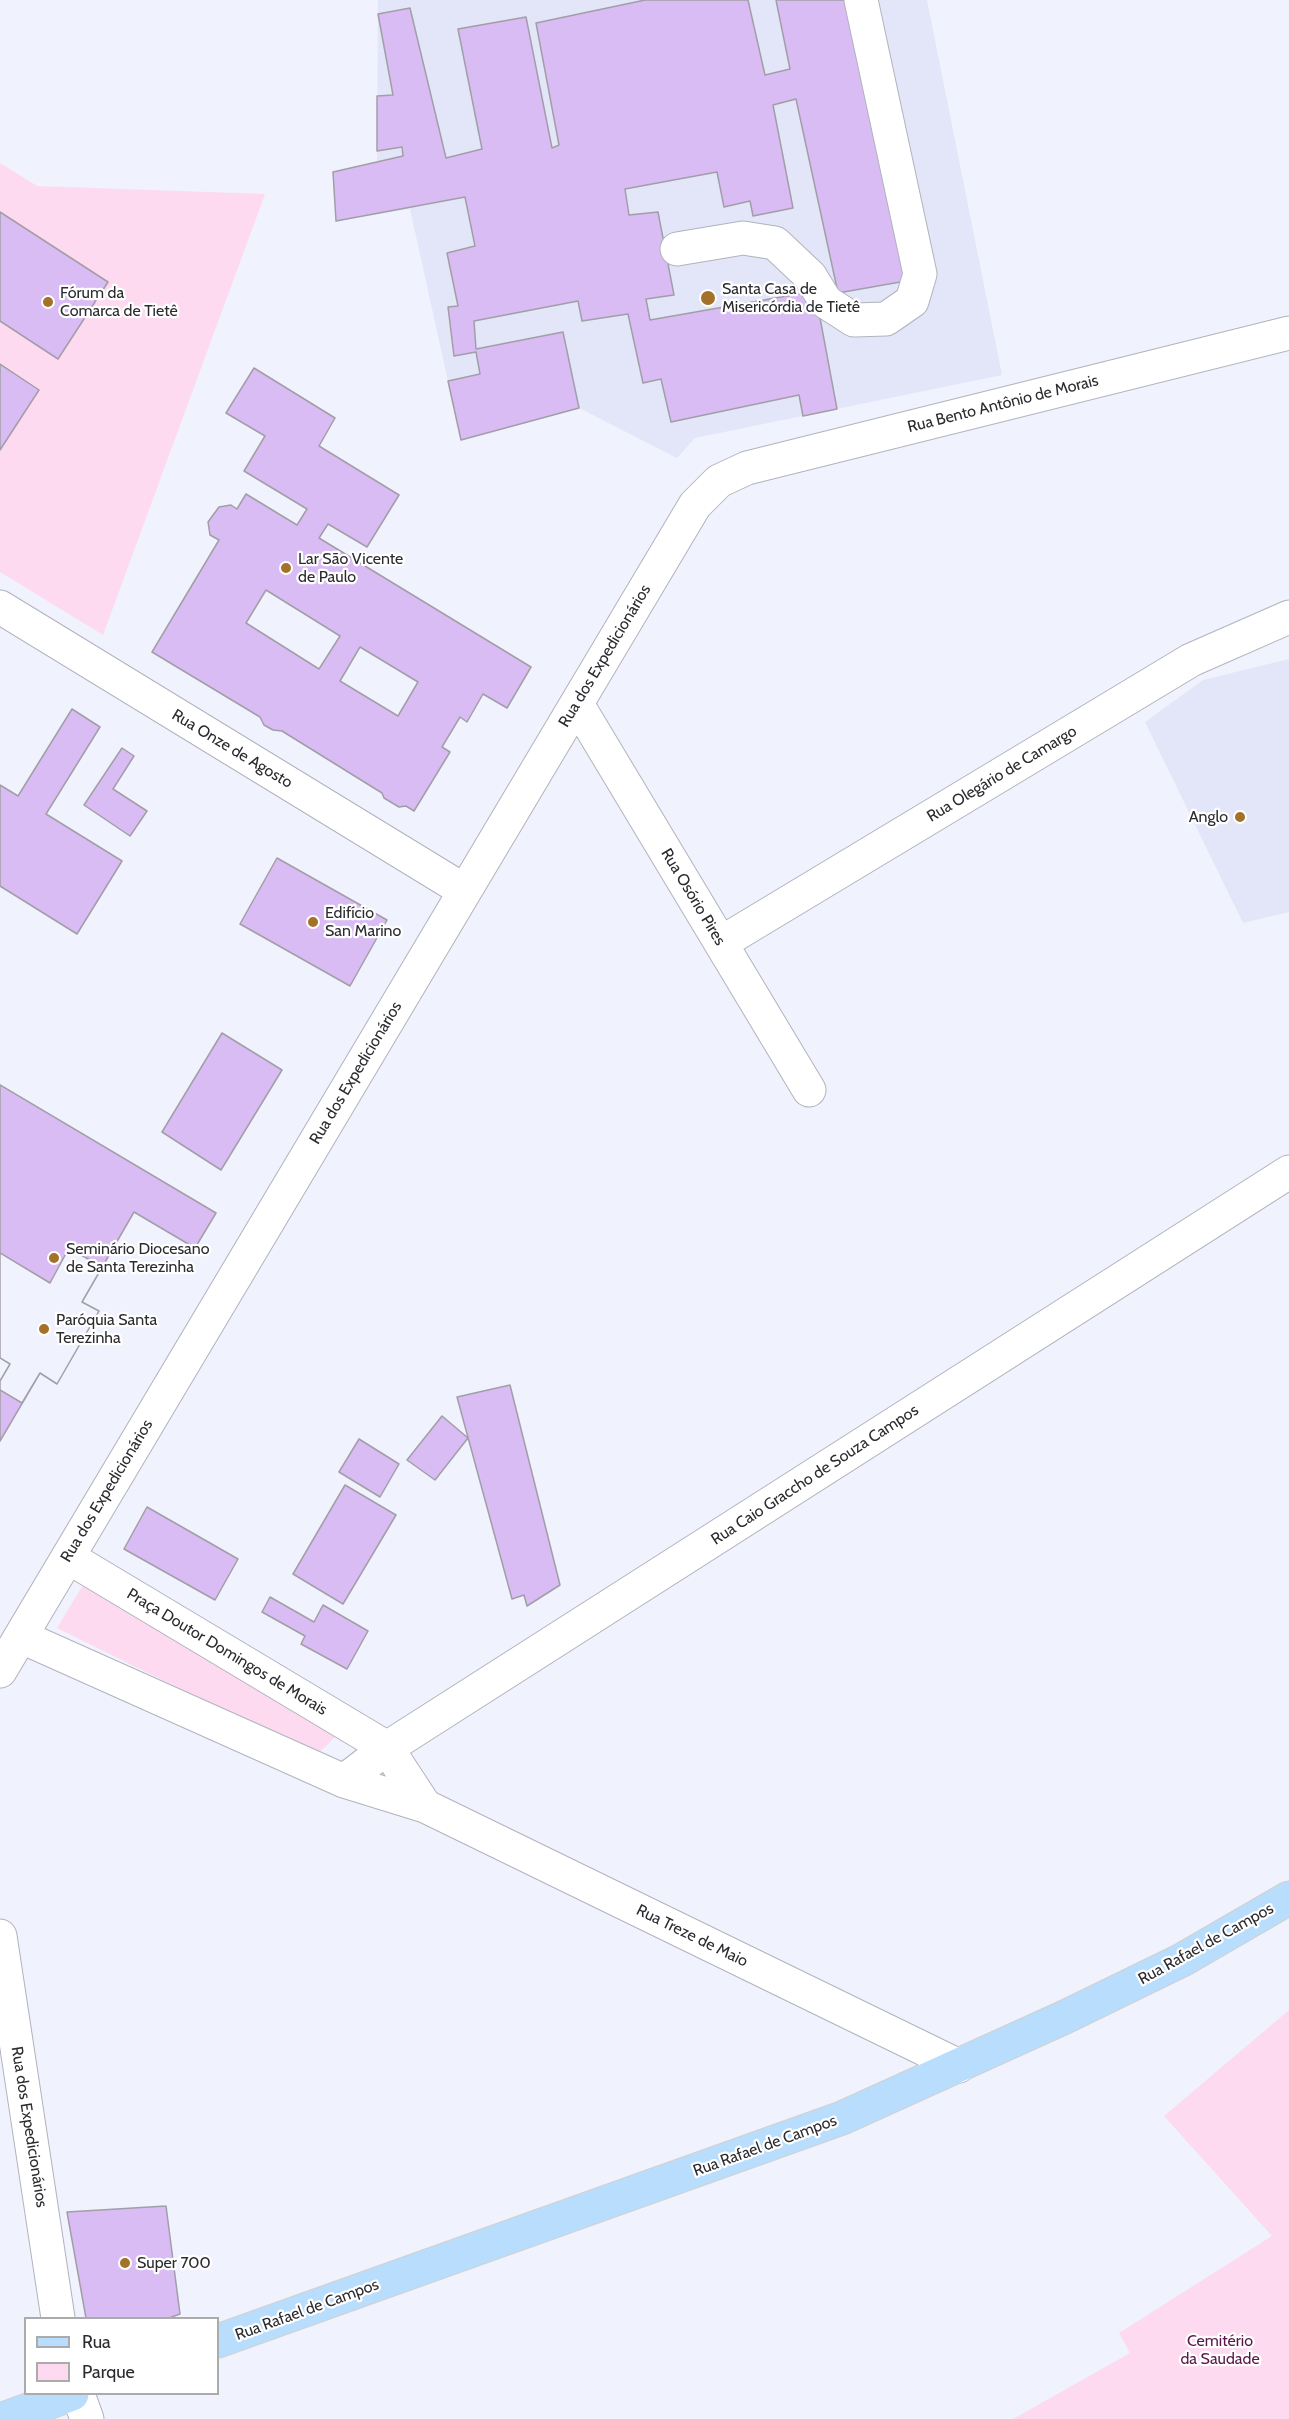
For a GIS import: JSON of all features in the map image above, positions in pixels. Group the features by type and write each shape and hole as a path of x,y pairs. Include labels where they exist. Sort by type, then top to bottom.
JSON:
{"main road":[{"name":"Rua Rafael de Campos","path":"219,2342 842,2118 959,2066 1182,1960 1289,1898"},
{"path":"3,2419 69,2395"}],"street":[{"path":"677,249 743,238 775,243 810,276 826,302 854,320 885,319 912,301 920,274 861,0"},
{"name":"Rua Bento Antônio de Morais","path":"719,481 747,468 1289,333"},
{"name":"Rua dos Expedicionários","path":"0,1671 696,505 719,481"},
{"name":"Rua Onze de Agosto","path":"0,607 465,891"},
{"name":"Rua Olegário de Camargo","path":"721,943 1191,660 1289,617"},
{"name":"Rua Osório Pires","path":"576,704 809,1090"},
{"name":"Rua Caio Graccho de Souza Campos","path":"344,1781 387,1748 1289,1172"},
{"name":"Praça Doutor Domingos de Morais","path":"68,1557 387,1748"},
{"path":"22,1637 344,1781"},
{"path":"387,1748 425,1806"},
{"name":"Rua Treze de Maio","path":"344,1781 425,1806 959,2066"},
{"name":"Rua dos Expedicionários","path":"0,1936 58,2317"},
{"path":"78,2395 87,2419"}],"shaded area":[{"name":"Santa Casa de Misericórdia de Tietê","path":"378,0 927,0 1002,375 695,438 677,458 579,408 461,440 410,209 336,221 333,172 377,163"},
{"name":"Anglo","path":"1289,659 1289,912 1243,923 1145,722 1203,680"}],"green space":[{"path":"0,163 37,186 265,194 103,635 0,572"},
{"path":"83,1585 338,1734 316,1756 57,1628"},
{"name":"Cemitério da Saudade","path":"1289,2010 1289,2419 1013,2419 1130,2353 1119,2333 1272,2236 1164,2116"}],"building":[{"path":"645,0 748,0 765,75 790,69 776,0 849,0 906,281 838,293 796,99 773,105 793,208 753,216 750,201 724,207 717,172 625,189 629,215 658,212 674,295 646,299 650,320 815,291 837,409 803,416 799,395 671,422 661,379 643,383 628,314 582,321 578,301 474,321 476,349 563,332 579,408 461,440 448,381 480,374 476,352 454,356 448,307 458,306 447,253 475,246 465,197 336,221 333,172 403,156 402,147 377,151 377,96 393,95 378,14 410,8 446,158 482,149 458,29 526,17 552,148 559,145 536,23"},
{"name":"Fórum da Comarca de Tietê","path":"0,212 108,282 58,359 0,321"},
{"path":"0,364 39,390 0,450"},
{"name":"Lar São Vicente de Paulo","path":"254,368 335,418 319,446 399,495 367,547 328,524 319,538 531,667 507,708 483,694 467,722 460,717 442,747 450,752 414,811 406,806 399,807 384,798 382,793 282,731 273,730 264,725 260,717 152,652 219,540 210,535 208,522 219,507 231,505 237,509 246,494 297,525 307,509 244,471 265,436 226,413","holes":["266,590 340,636 319,669 246,623","360,647 418,682 398,716 340,681"]},
{"path":"72,709 100,727 46,814 122,861 77,934 0,886 0,785 18,796"},
{"path":"122,748 134,756 113,789 147,811 130,836 84,805"},
{"name":"Edifício San Marino","path":"277,858 387,920 350,986 240,924"},
{"path":"222,1033 282,1070 221,1170 162,1132"},
{"name":"Seminário Diocesano de Santa Terezinha","path":"0,1085 216,1213 195,1248 134,1212 82,1302 99,1311 57,1384 40,1373 0,1441 0,1381 10,1364 0,1358"},
{"name":"Paróquia Santa Terezinha","path":"69,1248 102,1267 82,1302 99,1311 57,1384 40,1373 22,1403 0,1390 0,1381 10,1364 0,1358 0,1253 50,1283"},
{"path":"510,1385 560,1585 527,1606 524,1595 512,1599 457,1397"},
{"path":"442,1416 468,1438 435,1480 407,1460"},
{"path":"359,1439 399,1464 380,1497 339,1472"},
{"path":"345,1485 396,1515 343,1604 293,1574"},
{"path":"147,1507 238,1559 215,1600 124,1549"},
{"path":"270,1597 314,1622 323,1605 368,1631 347,1669 301,1644 305,1636 262,1612"},
{"name":"Super 700","path":"166,2206 180,2314 172,2317 86,2317 67,2212"}],"place":[{"name":"Santa Casa de Misericórdia de Tietê","path":"708,298"},
{"name":"Fórum da Comarca de Tietê","path":"48,302"},
{"name":"Lar São Vicente de Paulo","path":"286,568"},
{"name":"Anglo","path":"1240,817"},
{"name":"Edifício San Marino","path":"313,922"},
{"name":"Seminário Diocesano de Santa Terezinha","path":"54,1258"},
{"name":"Paróquia Santa Terezinha","path":"44,1329"},
{"name":"Super 700","path":"125,2263"}]}
